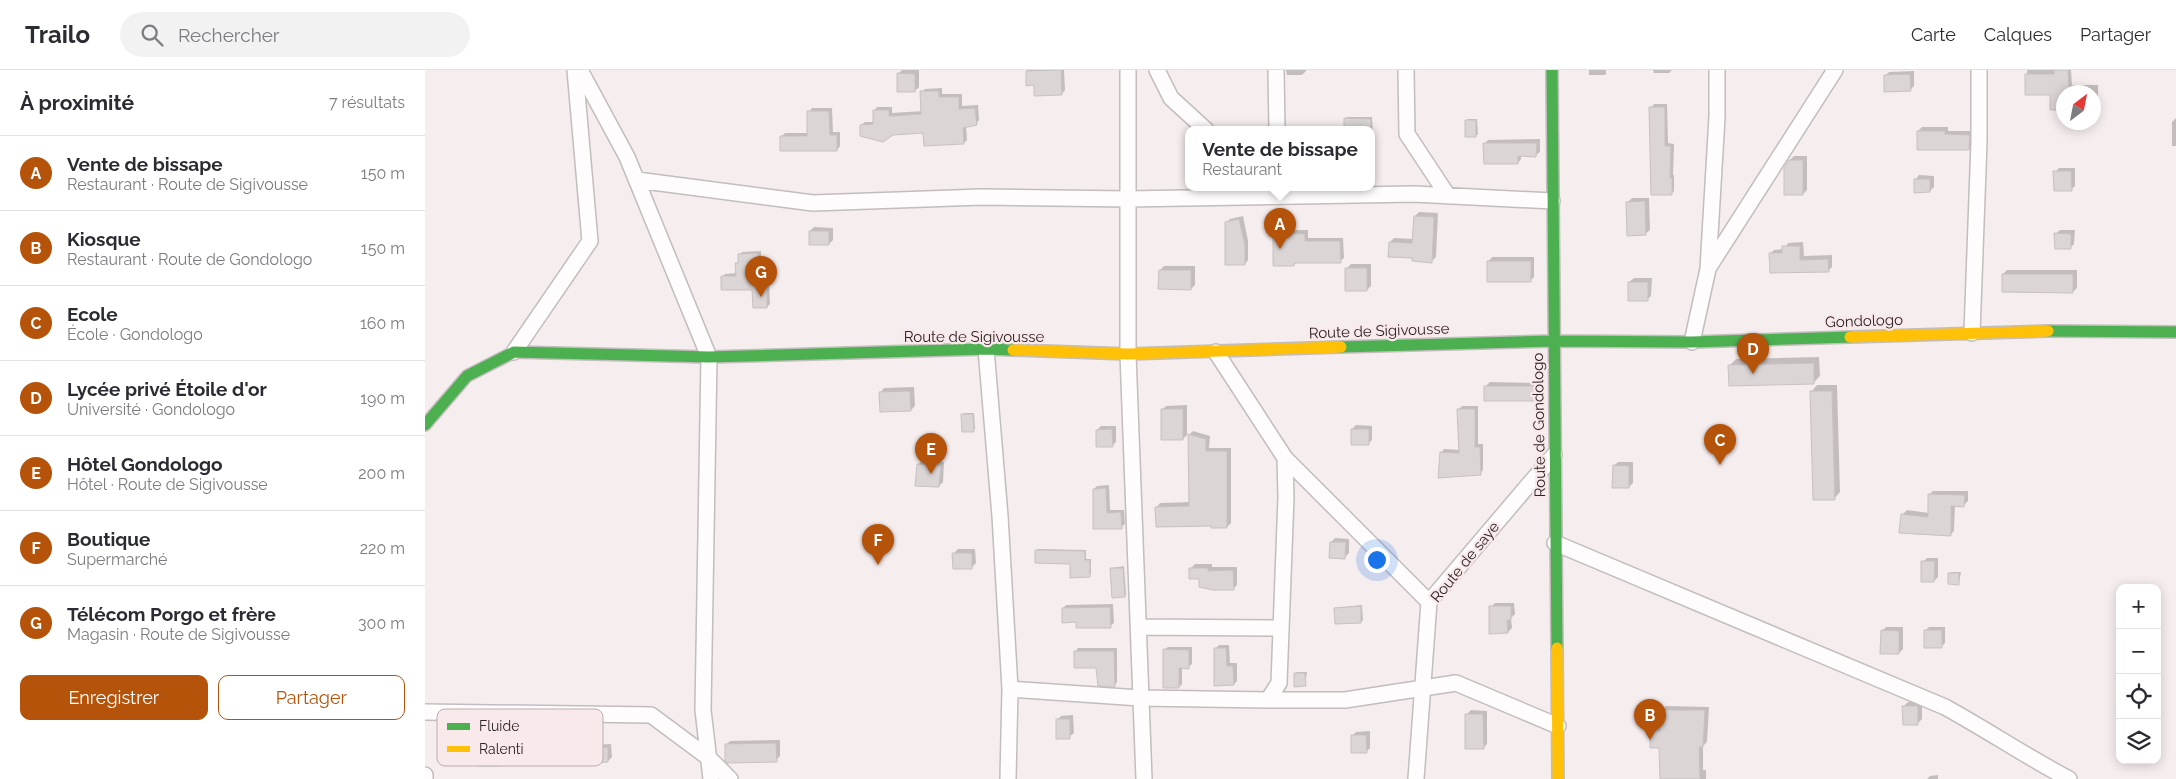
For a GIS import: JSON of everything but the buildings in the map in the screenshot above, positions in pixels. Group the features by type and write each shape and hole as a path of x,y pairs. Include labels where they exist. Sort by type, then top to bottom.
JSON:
{"street":[{"path":"514,352 590,241 575,70"},
{"path":"580,70 627,157 709,358 703,710 711,779"},
{"path":"1128,70 1128,354 1143,779"},
{"path":"1157,70 1171,98 1202,126"},
{"path":"1276,70 1277,126"},
{"path":"1406,70 1407,134 1448,196"},
{"name":"Route de Gondologo","path":"1552,70 1558,779"},
{"path":"1692,342 1708,269 1717,117 1717,70"},
{"path":"1708,269 1835,70"},
{"path":"1972,333 1979,142 1979,70"},
{"path":"637,180 813,203 982,197 1128,198 1257,191"},
{"path":"1310,191 1552,201"},
{"name":"Gondologo","path":"1553,341 1692,342 2069,330 2176,332"},
{"name":"Route de Sigivousse","path":"425,426 467,376 514,352 709,358 986,348 1128,354 1553,341"},
{"path":"986,348 1000,516 1010,690 1008,779"},
{"path":"1216,352 1285,458 1429,602"},
{"name":"Route de saye","path":"1416,779 1429,602 1554,455"},
{"path":"1268,700 1279,683 1286,497 1285,458"},
{"path":"1555,543 1945,707 1986,729 2069,779"},
{"path":"1139,627 1281,628"},
{"path":"1010,690 1141,698 1345,700 1456,683 1557,726"},
{"path":"603,714 651,714 709,758 730,779"}],"traffic: fast":[{"path":"1552,70 1557,648"},
{"path":"2048,331 2176,332"},
{"path":"1341,347 1553,341 1692,342 1850,337"},
{"path":"425,425 467,376 514,352 709,357 986,349 1013,350"}],"traffic: slow":[{"path":"1850,337 2048,331"},
{"path":"1013,350 1128,354 1341,347"},
{"path":"1557,648 1558,779"}],"place":[{"name":"Vente de bissape","path":"1280,249"},
{"name":"Télécom Porgo et frère","path":"761,297"},
{"name":"Lycée privé Étoile d'or","path":"1753,374"},
{"name":"Ecole","path":"1720,465"},
{"name":"Hôtel Gondologo","path":"931,474"},
{"name":"Boutique","path":"878,565"},
{"name":"Kiosque","path":"1650,740"}]}
